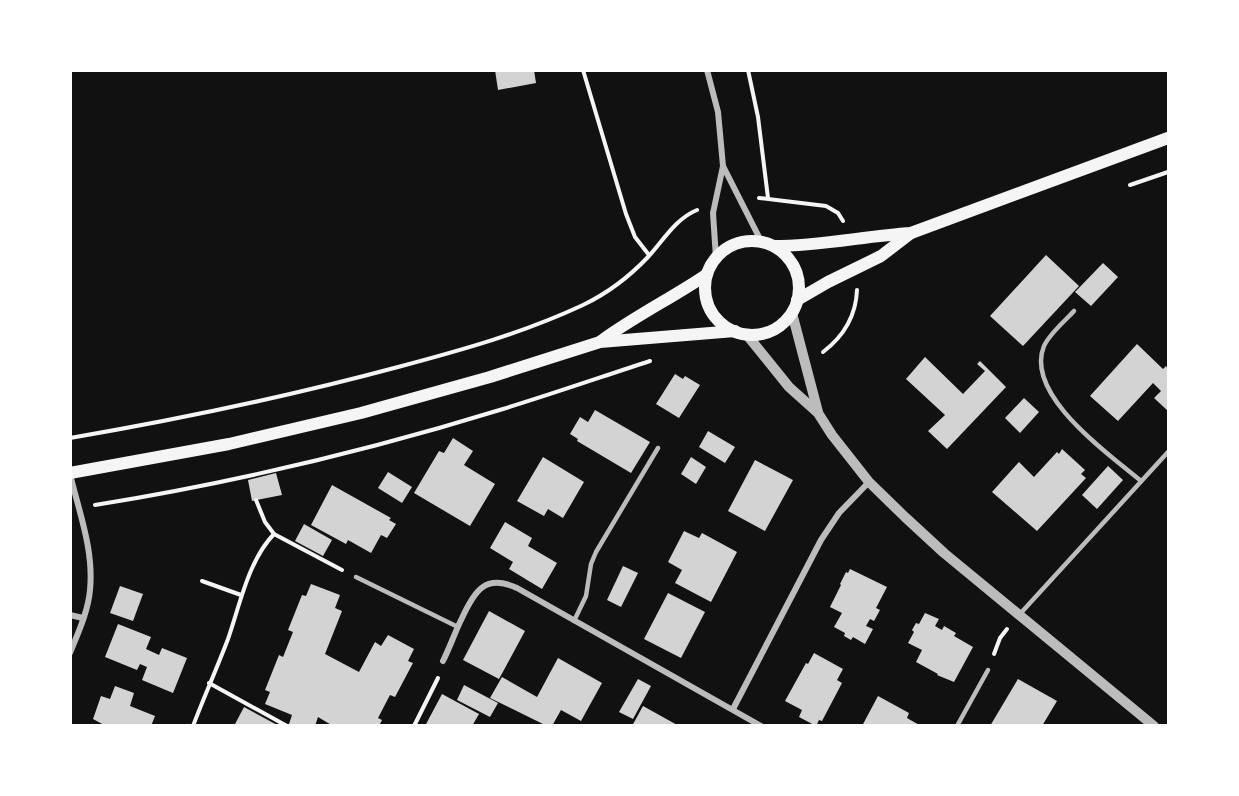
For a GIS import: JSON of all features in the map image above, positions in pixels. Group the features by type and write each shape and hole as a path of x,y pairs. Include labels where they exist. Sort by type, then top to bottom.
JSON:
{"main road":[{"path":"797,300 881,256 911,233 1168,138"},
{"path":"600,342 630,319 684,290 706,275 716,258 731,245 761,241 774,246 804,246 871,235 911,233"},
{"path":"70,474 229,444 351,415 490,377 600,342 641,340 706,332 735,332 747,335 773,330 792,313 799,288 792,264 774,246"},
{"path":"706,275 706,297 710,308 724,326 735,332"}],"street":[{"path":"707,70 718,112 723,166 713,213 716,258"},
{"path":"723,166 761,241"},
{"path":"792,313 818,413"},
{"path":"747,335 789,387 818,413 832,435 869,482 944,554 1155,726"},
{"path":"70,474 89,550 91,573 90,591 83,618 70,653"},
{"path":"733,710 821,540 839,513 869,482"},
{"path":"443,661 476,592 494,582 509,584 761,726"},
{"path":"70,615 83,618"}],"lane":[{"path":"1074,310 1049,338 1044,348 1041,365 1051,394 1071,421 1141,481"},
{"path":"574,621 586,596 591,564 596,552 658,448"},
{"path":"1018,615 1168,452"},
{"path":"356,577 458,627"},
{"path":"957,726 988,669"}],"path":[{"path":"583,70 626,214 635,237 649,255"},
{"path":"748,70 759,117 768,198"},
{"path":"1130,185 1168,172"},
{"path":"753,197 813,204 834,210 847,230"},
{"path":"70,438 163,422 338,383 489,342 549,321 586,303 630,275 682,219 701,208"},
{"path":"818,356 836,340 850,322 856,299 856,287"},
{"path":"78,508 258,476 503,409 654,360"},
{"path":"256,500 265,522 274,534 356,577"},
{"path":"193,726 228,639 241,595 264,546 274,534"},
{"path":"202,581 241,595"},
{"path":"988,669 1000,638 1018,615"},
{"path":"414,726 433,692 443,661"},
{"path":"209,682 287,726"}],"building":[{"path":"495,70 534,70 536,83 498,90"},
{"path":"1046,255 1079,286 1023,346 990,316"},
{"path":"1103,263 1118,277 1091,306 1075,292"},
{"path":"1137,344 1163,369 1166,366 1168,369 1168,411 1154,398 1161,391 1153,383 1118,421 1090,396"},
{"path":"925,357 963,394 985,371 977,364 980,361 1006,387 947,449 928,431 945,415 906,379"},
{"path":"675,374 683,379 685,376 700,385 679,418 656,404"},
{"path":"1024,398 1039,412 1020,433 1005,418"},
{"path":"595,410 650,442 631,473 577,441 578,439 570,434 580,417 588,422"},
{"path":"708,431 735,447 725,463 699,447"},
{"path":"453,438 473,451 464,465 495,484 470,526 414,493 439,451 444,453"},
{"path":"1062,449 1085,470 1081,474 1086,478 1037,531 992,492 1019,462 1034,477"},
{"path":"543,457 584,482 563,518 548,509 544,516 517,501"},
{"path":"691,457 706,467 696,484 681,474"},
{"path":"755,460 793,480 765,531 728,511"},
{"path":"1108,466 1123,480 1097,509 1082,495"},
{"path":"388,472 412,487 402,503 378,488"},
{"path":"276,473 282,495 252,501 248,480"},
{"path":"332,485 391,518 389,520 396,524 387,538 381,535 371,553 348,540 346,544 311,525"},
{"path":"505,522 532,538 528,546 557,563 542,589 509,569 513,562 490,548"},
{"path":"304,524 332,540 323,556 295,541"},
{"path":"684,531 699,538 702,533 737,552 711,602 675,583 682,570 668,562"},
{"path":"623,566 638,573 621,607 607,600"},
{"path":"850,569 887,587 876,608 880,610 874,621 870,619 866,626 873,629 865,644 853,637 851,640 844,636 845,633 834,627 842,613 830,607 846,572 848,573"},
{"path":"311,584 340,595 335,608 342,611 325,654 359,672 375,642 381,646 388,635 414,649 408,661 413,663 395,697 390,695 378,718 382,720 379,726 333,726 318,717 315,726 292,726 289,724 292,715 265,704 270,692 265,690 279,655 283,657 293,632 288,630 302,595 306,596"},
{"path":"120,586 143,594 133,621 110,613"},
{"path":"668,593 705,612 681,658 644,639"},
{"path":"489,611 525,631 499,679 463,660"},
{"path":"925,613 939,619 935,626 942,630 944,626 956,633 954,636 973,647 954,682 916,662 922,650 908,643 914,632 912,630 916,623 919,624"},
{"path":"118,624 151,637 146,649 159,655 162,648 187,658 173,693 142,680 147,667 140,664 137,670 105,657"},
{"path":"814,653 843,669 837,680 842,683 822,721 819,720 816,726 799,717 802,710 785,701"},
{"path":"558,658 602,683 581,721 561,710 552,726 547,726 490,698 502,677 537,697"},
{"path":"638,679 651,686 633,719 619,712"},
{"path":"1018,679 1057,701 1042,726 990,726"},
{"path":"464,685 498,703 490,717 457,700"},
{"path":"115,686 134,693 130,706 155,716 151,726 106,726 93,719 101,696 110,699"},
{"path":"442,694 479,714 472,726 425,726"},
{"path":"878,696 909,713 907,718 921,726 862,726"},
{"path":"643,706 679,726 632,726"},
{"path":"244,707 279,726 234,726"}]}
